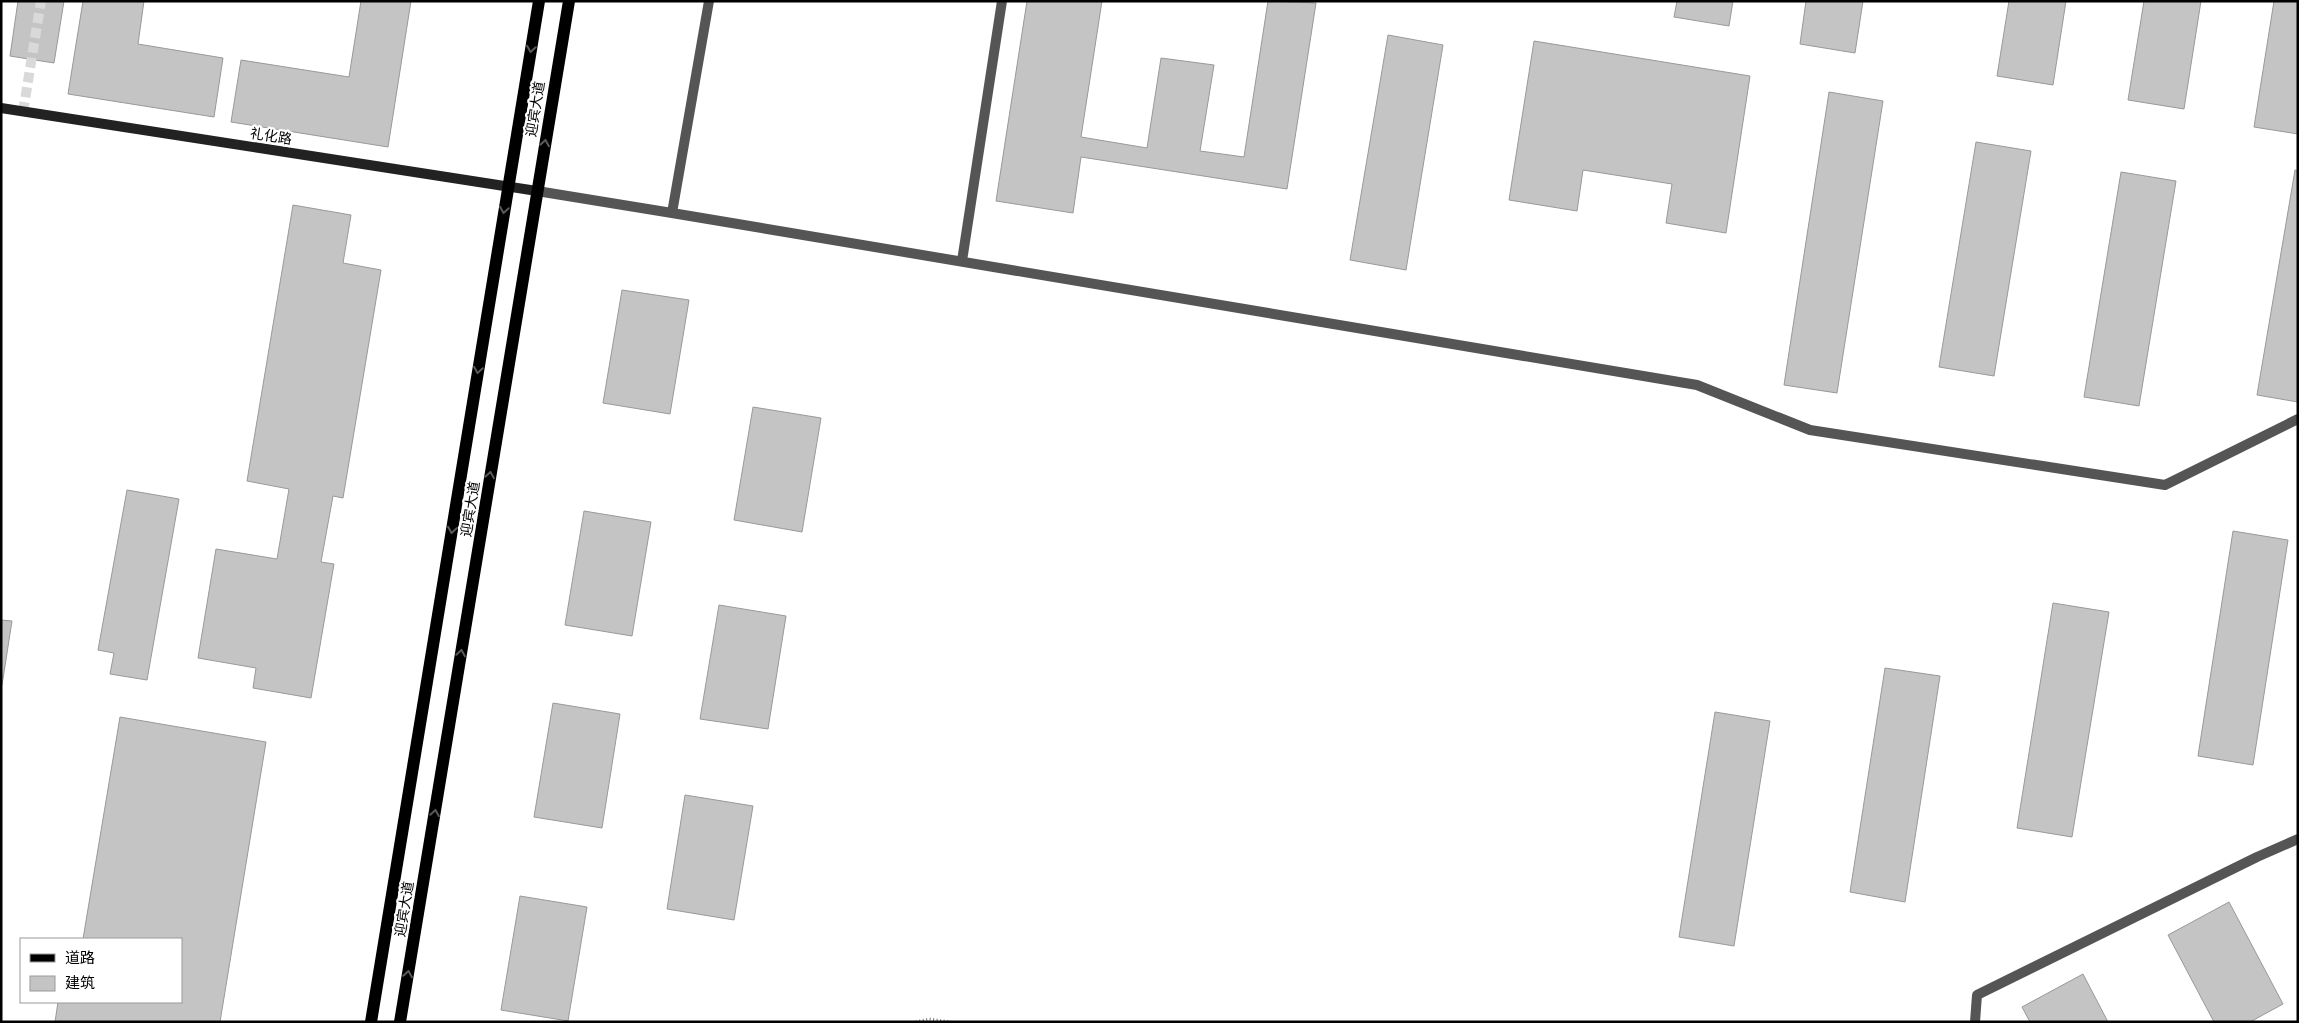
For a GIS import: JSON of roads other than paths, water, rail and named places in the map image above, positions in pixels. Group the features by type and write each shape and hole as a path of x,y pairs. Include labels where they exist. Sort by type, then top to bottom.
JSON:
{"main road":[{"name":"迎宾大道","path":"370,1022 539,1"},
{"name":"迎宾大道","path":"400,1022 568,1"}],"street":[{"path":"672,213 709,1"},
{"path":"962,261 1002,1"},
{"name":"礼化路","path":"1,108 537,191"},
{"path":"537,191 1697,385 1810,430 2164,485 2298,419"},
{"path":"1975,1022 1977,994 2257,856 2298,839"}],"tunnel":[{"path":"23,112 41,1"}]}
